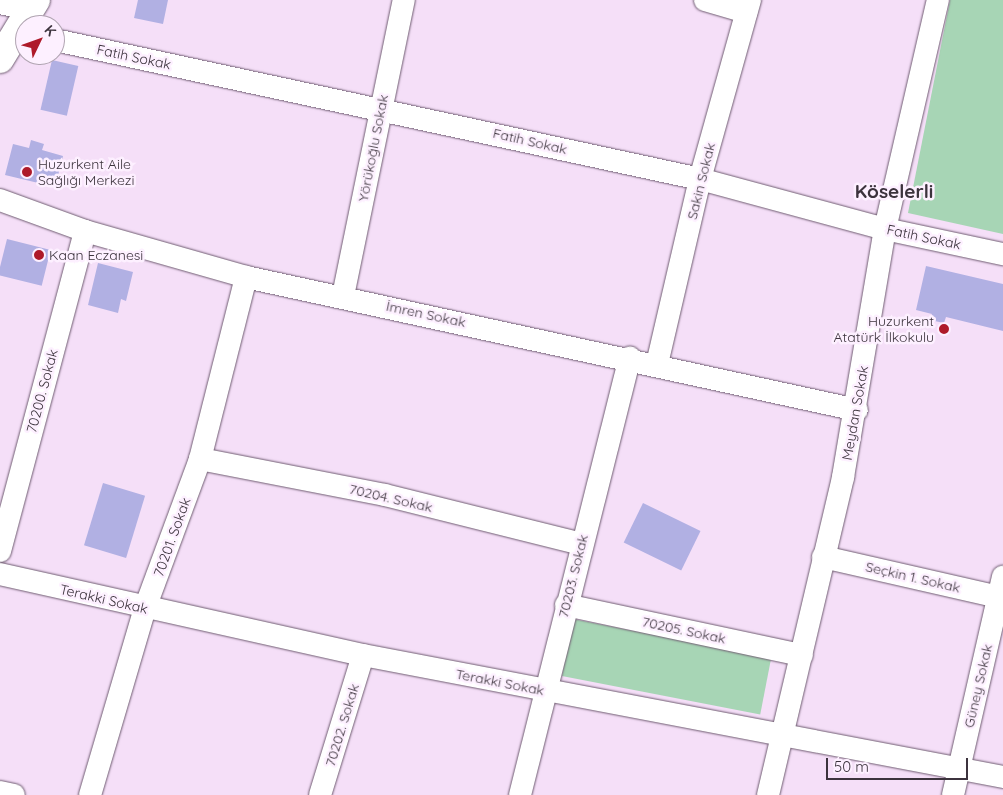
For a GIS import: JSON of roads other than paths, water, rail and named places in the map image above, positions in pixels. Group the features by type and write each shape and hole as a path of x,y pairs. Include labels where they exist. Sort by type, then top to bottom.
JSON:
{"main road":[{"path":"0,59 15,36"}],"street":[{"name":"Yörükoğlu Sokak","path":"343,296 380,108 404,0"},
{"path":"706,0 748,6"},
{"name":"Meydan Sokak","path":"768,795 781,732 802,654 822,557 857,410 886,229 938,0"},
{"path":"0,3 20,15"},
{"name":"Sakin Sokak","path":"657,364 700,179 748,6"},
{"name":"Fatih Sokak","path":"65,42 380,108 700,179 886,229 1003,254"},
{"name":"İmren Sokak","path":"0,200 84,231 246,277 630,358 857,410"},
{"name":"70200. Sokak","path":"0,551 84,231"},
{"name":"70201. Sokak","path":"90,795 145,608 200,460 246,277"},
{"name":"70203. Sokak","path":"520,795 581,544 630,358"},
{"name":"70204. Sokak","path":"200,460 385,495 581,544"},
{"name":"Seçkin 1. Sokak","path":"822,557 1002,591"},
{"name":"Terakki Sokak","path":"0,574 145,608 363,655 544,691 781,732 1003,777"},
{"name":"Güney Sokak","path":"953,795 1002,591"},
{"name":"70205. Sokak","path":"566,605 802,654"},
{"name":"70202. Sokak","path":"320,795 363,655"},
{"path":"0,792 14,795"}],"place":[{"name":"Huzurkent Aile Sağlığı Merkezi","path":"27,172"},
{"name":"Kaan Eczanesi","path":"39,255"},
{"name":"Huzurkent Atatürk İlkokulu","path":"944,329"}],"district":[{"name":"Köselerli","path":"894,192"}]}
